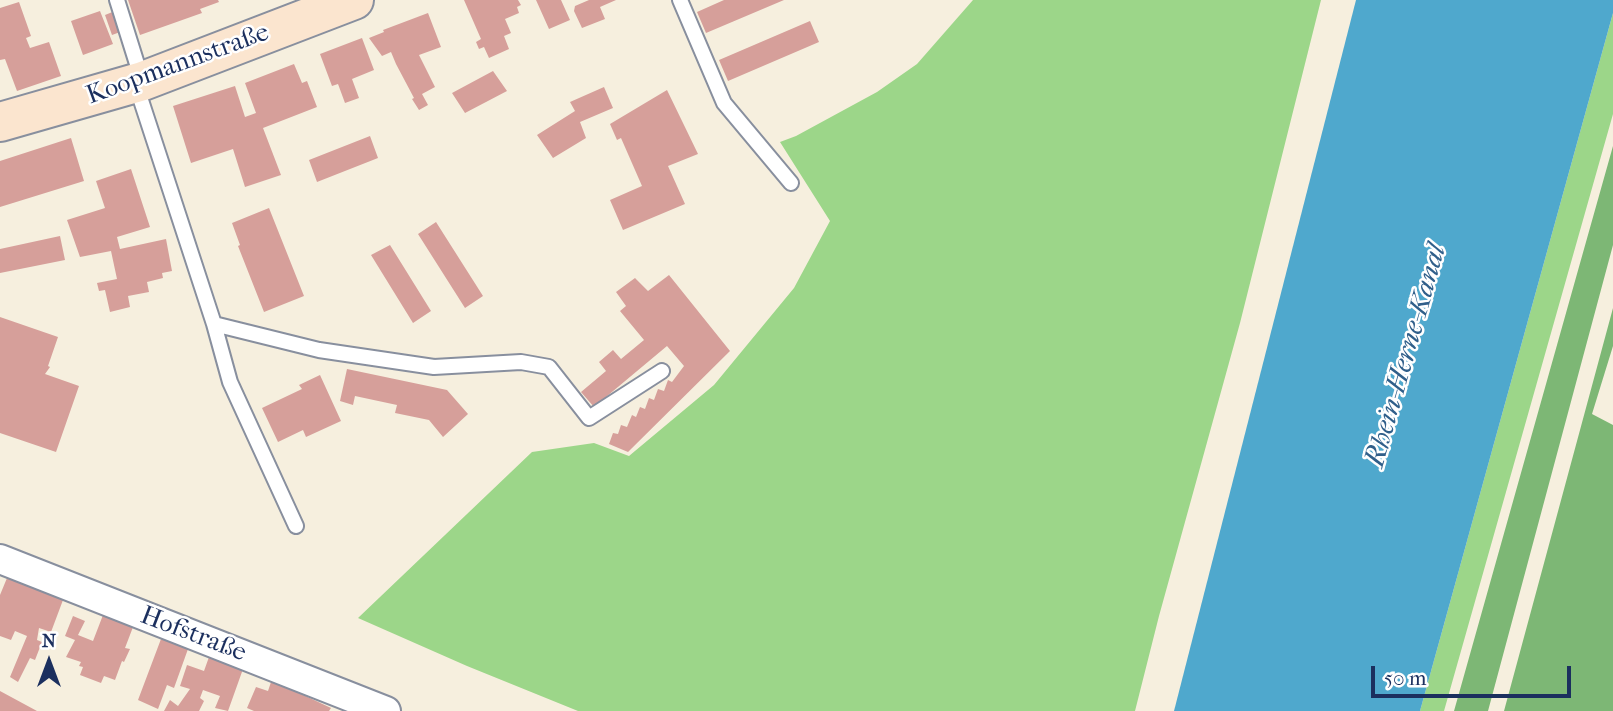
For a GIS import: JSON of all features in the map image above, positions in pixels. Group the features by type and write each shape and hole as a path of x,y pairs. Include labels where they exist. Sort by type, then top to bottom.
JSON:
{"street":[{"name":"Koopmannstraße","path":"0,122 139,82 354,0"},
{"name":"Hofstraße","path":"0,559 386,711"}],"lane":[{"path":"117,0 139,82 230,382 296,526"},
{"path":"681,0 724,103 791,183"},
{"path":"214,324 318,350 434,367 521,362 549,367 589,418 662,371"}],"green space":[{"path":"973,0 1321,0 1240,323 1135,711 578,711 358,618 532,452 594,443 629,456 714,385 794,288 830,221 780,142 877,92 917,64"},
{"path":"1613,13 1613,114 1444,711 1420,711"},
{"path":"1613,146 1613,245 1488,711 1454,711"},
{"path":"1613,308 1613,346 1592,414 1613,425 1613,711 1504,711"}],"water":[{"name":"Rhein-Herne-Kanal","path":"1356,0 1613,0 1613,13 1420,711 1174,711"}],"building":[{"path":"128,0 219,2 200,9 202,13 140,35"},
{"path":"464,0 518,0 521,5 517,7 519,13 505,19 511,33 504,36 509,49 489,58 484,47 479,49 476,42 481,39"},
{"path":"536,0 561,0 570,20 549,29"},
{"path":"589,0 616,0 600,7 605,19 582,28 574,11 575,6"},
{"path":"724,0 784,0 706,33 697,12"},
{"path":"19,2 31,36 26,38 30,48 49,42 61,76 17,91 5,59 0,60 0,8"},
{"path":"100,11 113,44 83,55 71,21"},
{"path":"115,11 123,31 112,35 105,15"},
{"path":"428,13 441,47 419,55 435,87 422,94 428,105 419,110 391,52 382,56 369,38"},
{"path":"810,21 819,42 728,81 719,60"},
{"path":"362,38 374,70 352,79 359,98 345,103 338,84 332,86 320,54"},
{"path":"294,64 302,83 307,81 317,107 263,128 281,175 245,187 233,149 191,163 173,106 235,86 245,117 256,113 245,83"},
{"path":"493,71 507,91 465,113 452,93"},
{"path":"604,87 613,108 580,122 586,138 553,158 537,135 575,111 570,102"},
{"path":"667,90 698,154 668,166 685,204 623,230 610,200 642,186 621,138 617,140 610,124"},
{"path":"370,136 378,158 317,182 309,160"},
{"path":"71,138 84,181 0,207 0,161"},
{"path":"131,169 150,227 117,237 120,249 166,239 172,271 162,273 163,278 147,282 149,292 128,296 130,307 110,312 105,290 99,291 97,283 117,279 111,251 80,257 67,220 105,208 96,181"},
{"path":"269,208 304,296 264,312 238,246 240,245 232,223"},
{"path":"436,222 483,296 465,308 418,234"},
{"path":"60,236 65,260 0,273 0,249"},
{"path":"390,245 431,311 413,323 371,255"},
{"path":"669,275 730,351 628,452 609,444 613,433 618,434 621,425 627,427 632,415 636,417 640,407 645,409 649,398 654,400 658,389 664,391 668,380 672,382 684,366 667,346 594,407 581,392 606,371 599,362 613,350 621,359 644,340 620,311 626,306 616,292 635,278 648,291"},
{"path":"0,317 58,337 48,366 50,367 45,374 79,386 56,452 0,433"},
{"path":"347,369 447,390 468,414 443,437 429,420 395,413 397,405 355,396 353,405 340,401"},
{"path":"320,375 341,421 306,437 303,430 278,442 262,408 302,389 299,385"},
{"path":"7,578 63,600 51,632 39,628 37,640 42,642 35,660 30,658 18,682 10,677 27,636 15,631 11,640 0,636 0,595"},
{"path":"103,615 133,627 125,648 130,649 115,680 104,676 101,683 80,675 83,667 79,666 81,662 66,657 75,640 65,636 73,616 85,621 78,635 93,641"},
{"path":"161,639 188,649 174,688 167,685 158,709 138,700"},
{"path":"209,657 243,669 228,711 215,708 220,696 203,690 200,698 204,701 199,711 164,711 170,700 178,706 190,689 180,686 187,665 204,671"},
{"path":"271,682 331,708 329,711 254,711 247,708 256,687 268,691"},
{"path":"0,691 37,711 0,711"}]}
